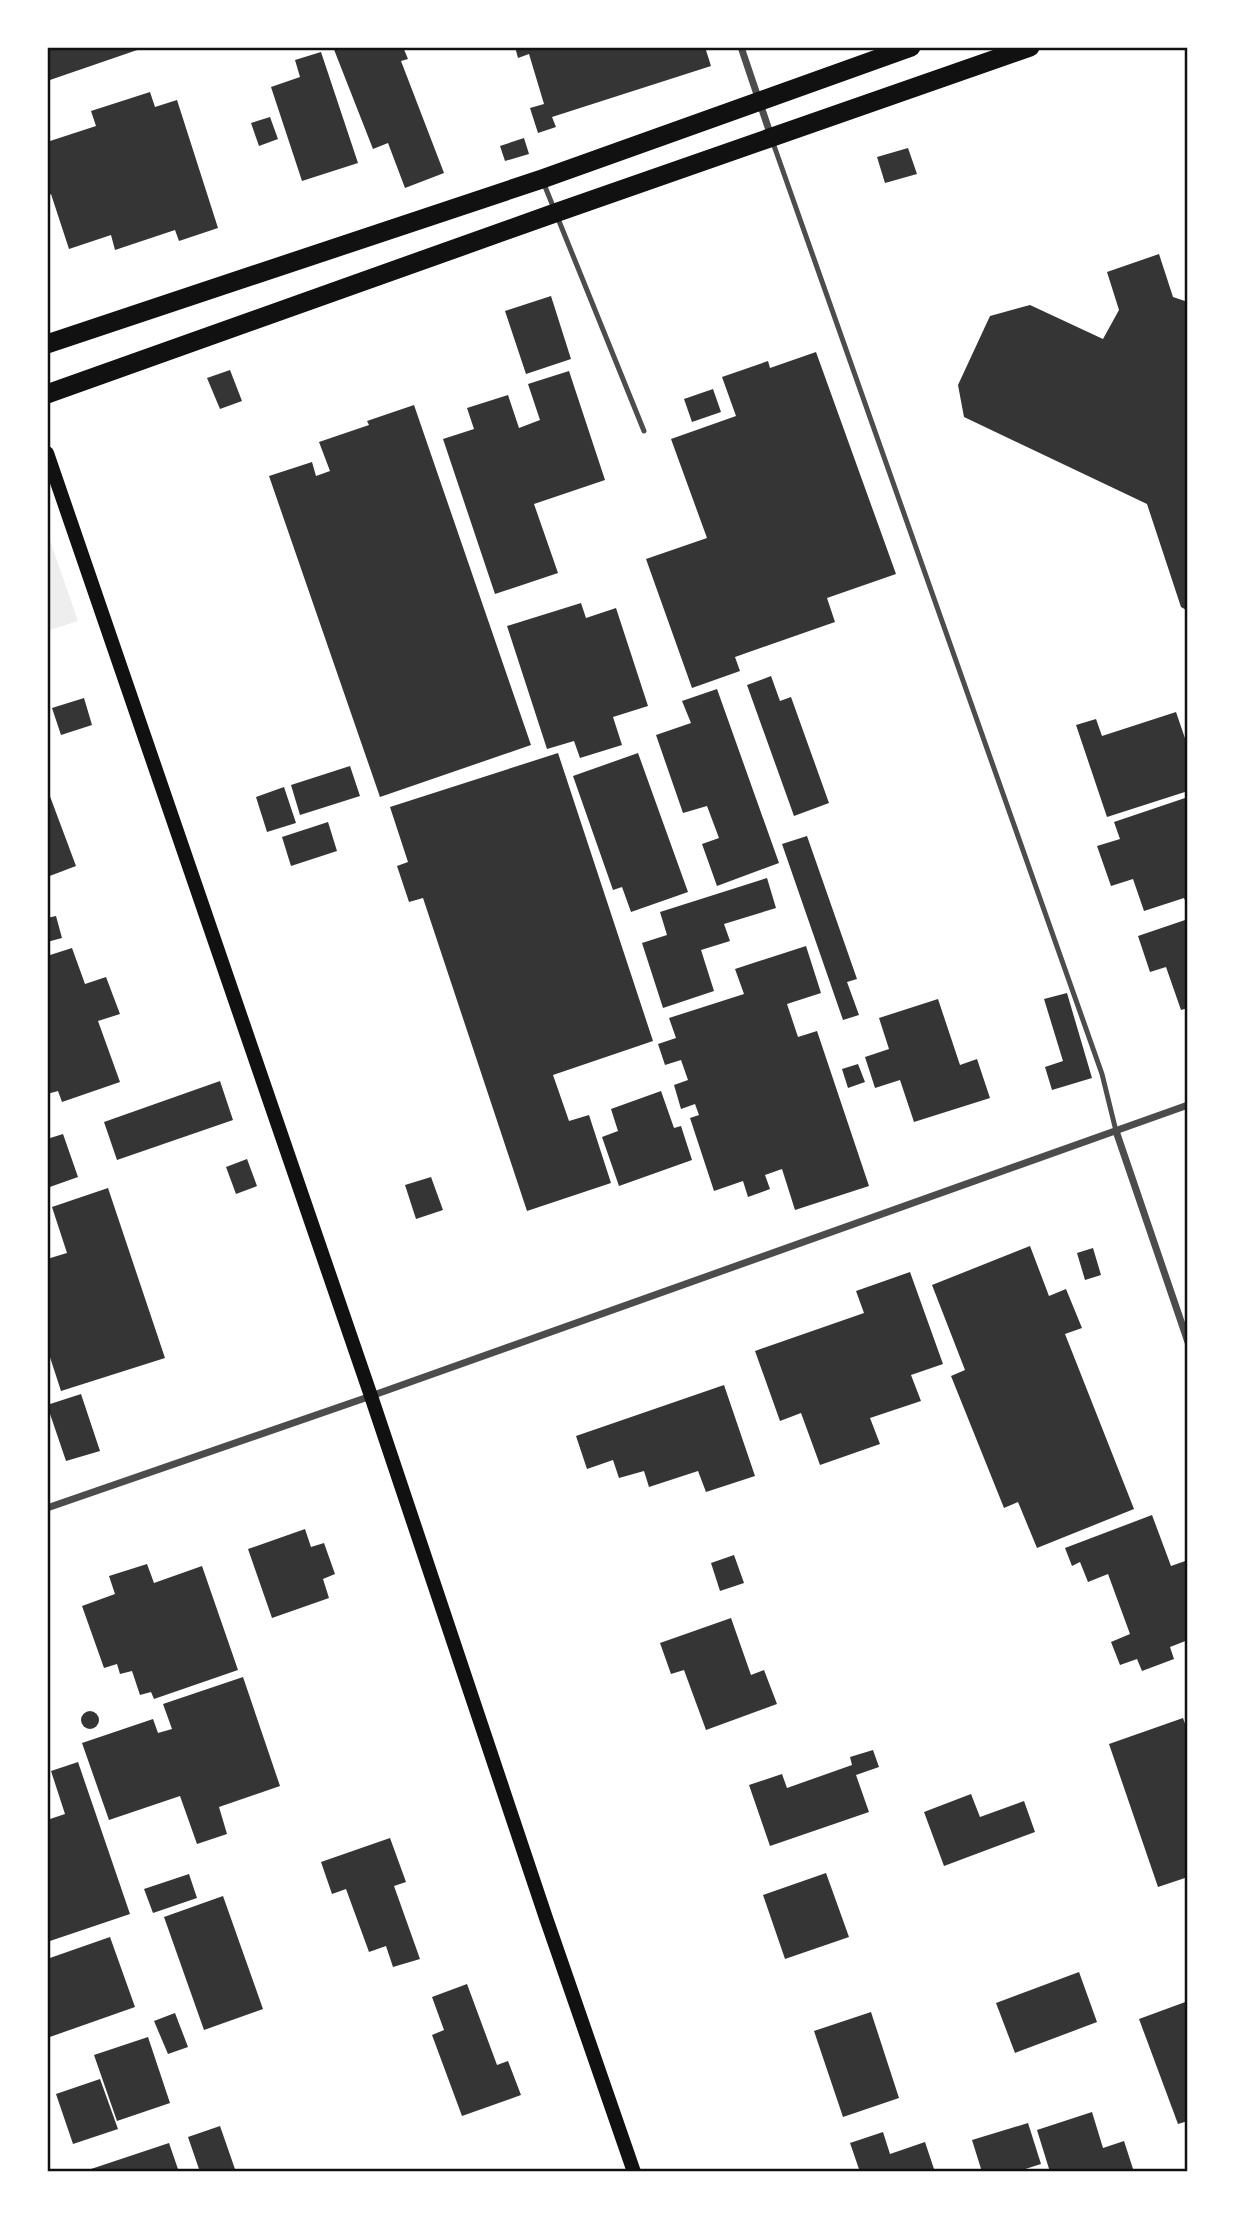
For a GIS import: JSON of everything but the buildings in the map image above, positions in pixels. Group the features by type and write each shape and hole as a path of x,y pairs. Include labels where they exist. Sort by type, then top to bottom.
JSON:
{"highway":[{"path":"47,344 542,179 911,47"},
{"path":"47,394 1030,47"}],"main road":[{"path":"47,453 634,2172"}],"street":[{"path":"741,47 771,137"},
{"path":"47,1508 371,1396 1188,1105"},
{"path":"1116,1131 1188,1342"}],"lane":[{"path":"771,137 1102,1074 1116,1131"},
{"path":"542,179 644,430"}],"shaded area":[{"path":"47,532 78,621 47,631"}]}
